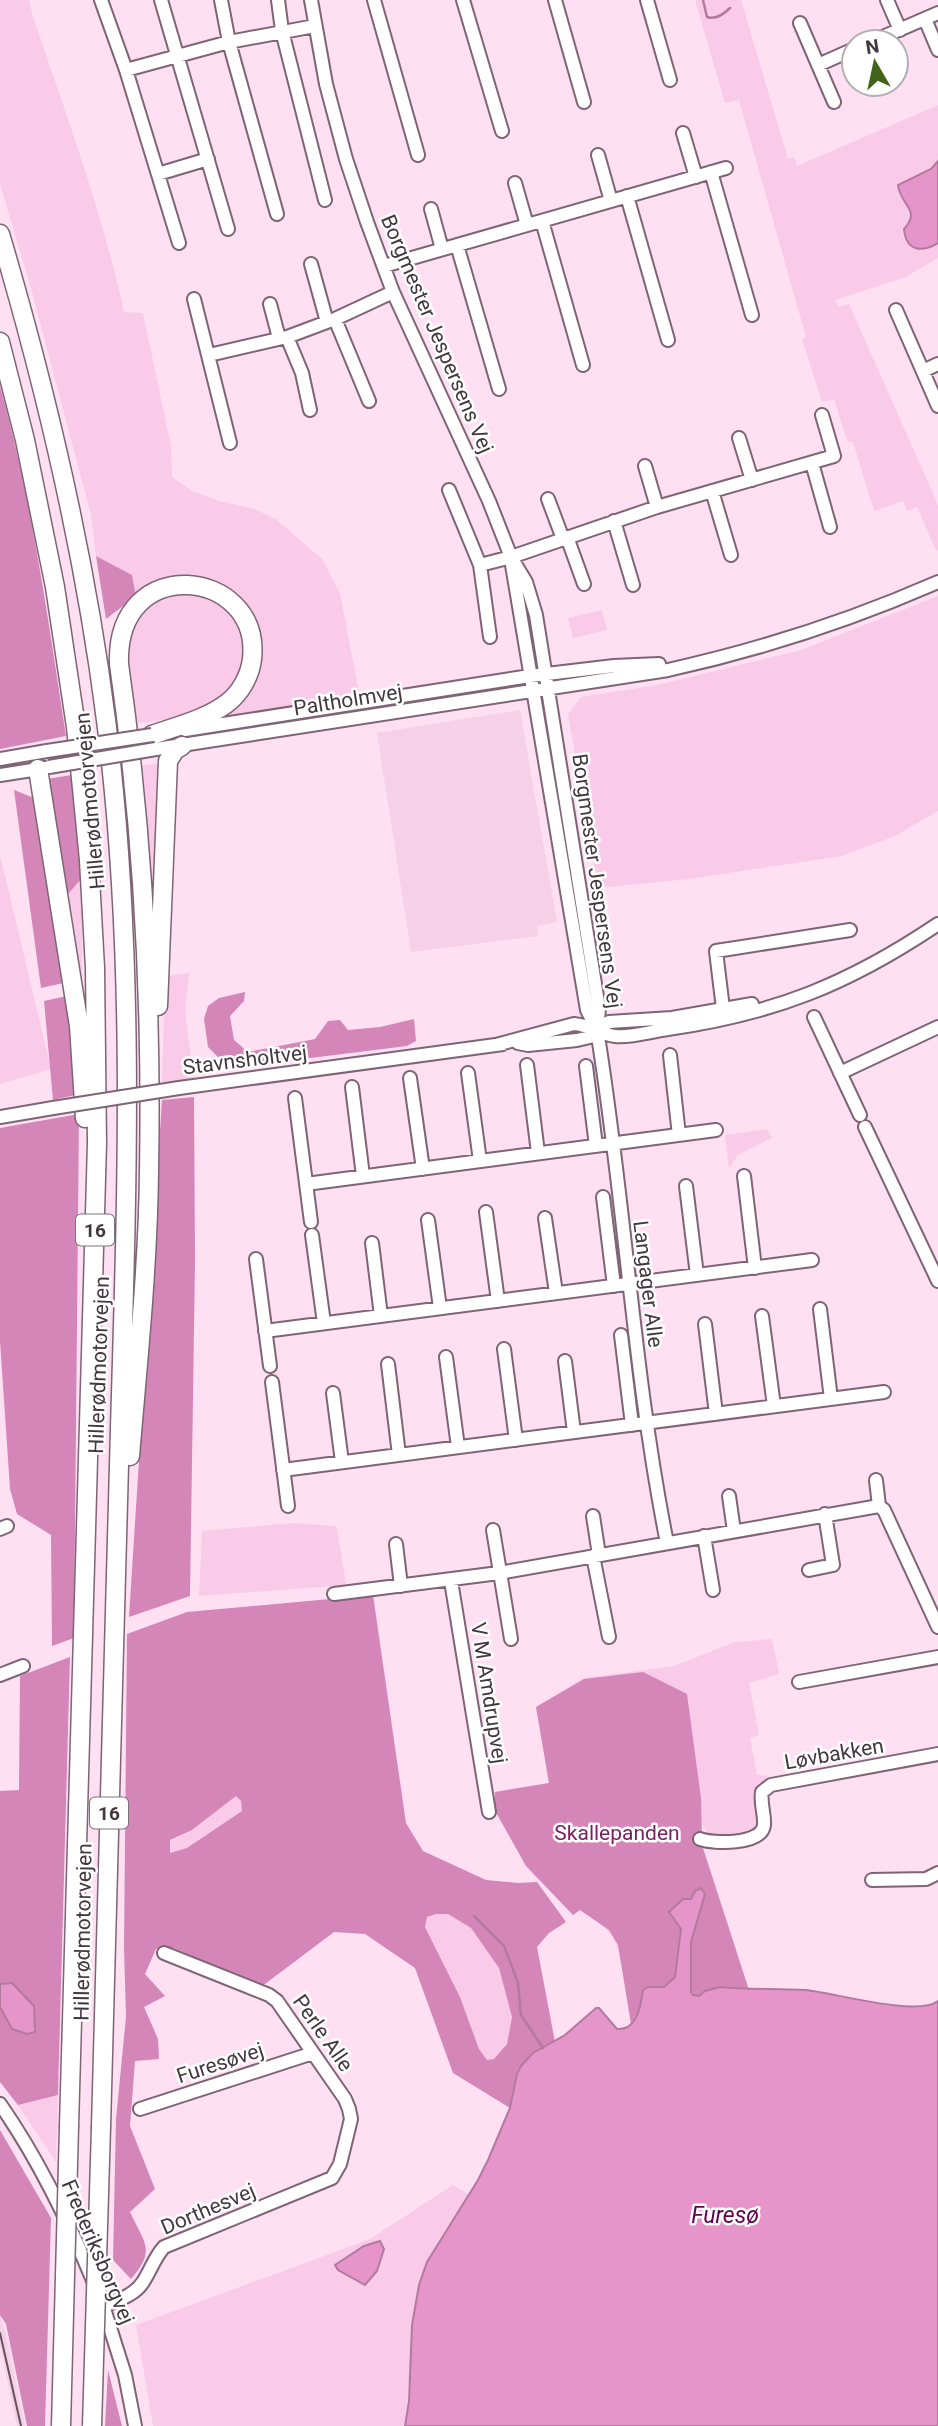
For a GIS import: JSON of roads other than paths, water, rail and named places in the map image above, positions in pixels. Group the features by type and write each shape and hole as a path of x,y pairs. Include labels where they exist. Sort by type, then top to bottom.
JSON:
{"highway":[{"name":"Hillerødmotorvejen","path":"0,233 27,328 71,507 86,582 106,722 127,965 128,1142 92,2426"},
{"name":"Hillerødmotorvejen","path":"0,342 25,440 55,587 76,727 89,860 95,968 97,1143 93,1318 61,2426"},
{"path":"118,1500 127,1495 145,1264 149,1170 146,956 140,850 120,643 130,613 146,597 177,584 205,587 230,602 250,632 252,649 247,676 237,693 218,709 154,742"},
{"path":"149,1170 154,1126 168,761 181,746"},
{"path":"42,760 79,1026 85,1088 88,1290 93,1318"}],"street":[{"path":"101,0 126,70 179,243"},
{"path":"161,0 228,229"},
{"path":"221,0 229,42 277,214"},
{"path":"278,0 282,32 325,200"},
{"name":"Borgmester Jespersens Vej","path":"311,0 326,85 346,159 393,292 489,501 511,557 526,582 536,615 599,1009 597,1030"},
{"path":"374,0 418,155"},
{"path":"463,0 502,131"},
{"path":"555,0 584,102"},
{"path":"646,0 670,80"},
{"path":"887,0 899,28"},
{"path":"905,28 938,13"},
{"path":"925,19 938,50"},
{"path":"800,23 834,102"},
{"path":"126,70 229,42 315,26"},
{"path":"818,65 840,55"},
{"path":"683,133 696,177"},
{"path":"598,155 611,201"},
{"path":"158,174 208,159"},
{"path":"384,266 726,168"},
{"path":"710,172 752,315"},
{"path":"515,183 527,225"},
{"path":"627,196 668,340"},
{"path":"431,209 442,249"},
{"path":"542,221 583,365"},
{"path":"457,245 499,389"},
{"path":"311,264 331,320 369,401"},
{"path":"209,355 283,338 393,292"},
{"path":"194,299 230,443"},
{"path":"270,304 283,338 302,373 310,410"},
{"path":"896,310 938,406"},
{"path":"923,371 938,365"},
{"path":"480,565 657,507 834,456 822,415"},
{"path":"739,438 752,480"},
{"path":"811,463 830,527"},
{"path":"645,466 657,507"},
{"path":"449,490 480,565 490,637"},
{"path":"712,491 731,555"},
{"path":"548,499 584,583"},
{"path":"614,521 633,585"},
{"name":"Borgmester Jespersens Vej","path":"511,557 572,931 587,1010 597,1030"},
{"name":"Paltholmvej","path":"154,742 181,746 701,662 777,643 839,623 938,582"},
{"name":"Paltholmvej","path":"0,759 42,760 154,742 315,709 530,676 614,666 701,662"},
{"path":"315,709 317,724"},
{"name":"Paltholmvej","path":"0,775 42,760"},
{"name":"Stavnsholtvej","path":"495,1045 575,1024 586,1025 615,1036 724,1015 802,990 855,968 869,966 903,948 938,924"},
{"path":"724,1015 716,951 850,930"},
{"path":"814,1017 938,1281"},
{"path":"840,1073 938,1027"},
{"name":"Stavnsholtvej","path":"0,1117 179,1088 495,1045 577,1040 590,1037 597,1030"},
{"name":"Langager Alle","path":"597,1030 652,1468 667,1543"},
{"path":"670,1055 679,1135"},
{"path":"527,1065 538,1153"},
{"path":"586,1066 596,1146"},
{"path":"468,1073 480,1161"},
{"path":"410,1078 423,1168"},
{"path":"352,1087 363,1176"},
{"path":"295,1098 324,1324"},
{"path":"306,1184 716,1130"},
{"path":"744,1176 755,1268"},
{"path":"686,1186 697,1275"},
{"path":"603,1198 614,1286"},
{"path":"486,1212 498,1301"},
{"path":"545,1218 556,1293"},
{"path":"428,1220 440,1308"},
{"path":"373,1243 381,1316"},
{"path":"256,1259 270,1366"},
{"path":"265,1331 812,1260"},
{"path":"820,1309 831,1399"},
{"path":"762,1316 774,1406"},
{"path":"705,1324 716,1414"},
{"path":"621,1335 632,1425"},
{"path":"504,1349 516,1440"},
{"path":"446,1357 458,1447"},
{"path":"565,1361 574,1432"},
{"path":"388,1364 399,1455"},
{"path":"272,1382 288,1506"},
{"path":"284,1469 884,1392"},
{"path":"333,1393 342,1462"},
{"path":"876,1480 879,1506 884,1510 938,1627"},
{"path":"729,1496 734,1531"},
{"path":"334,1594 451,1581 879,1506"},
{"path":"809,1570 833,1565 825,1514"},
{"path":"593,1516 608,1636"},
{"path":"493,1530 510,1639"},
{"path":"704,1536 713,1590"},
{"path":"396,1544 401,1586"},
{"name":"V M Amdrupvej","path":"451,1581 489,1812"},
{"path":"799,1682 938,1657"},
{"path":"0,1675 23,1666"},
{"name":"Løvbakken","path":"700,1839 711,1843 752,1839 761,1832 764,1824 760,1802 762,1792 771,1785 938,1754"},
{"path":"872,1880 926,1880 938,1873"},
{"name":"Perle Alle","path":"164,1954 269,1995 283,2008 345,2099 349,2109 351,2119 340,2164"},
{"name":"Furesøvej","path":"140,2109 313,2053"},
{"name":"Frederiksborgvej","path":"0,2104 73,2230 104,2306 125,2375 135,2426"},
{"name":"Dorthesvej","path":"104,2306 133,2293 142,2283 154,2258 164,2247 332,2178 340,2164"}],"water":[{"path":"938,161 938,243 926,248 915,248 905,236 904,229 911,212 898,185 931,169"},
{"name":"Furesø","path":"701,1888 705,1894 691,1942 693,1995 699,1996 705,1991 720,1987 806,1990 895,2005 927,2005 938,2001 938,2426 405,2426 409,2401 412,2325 419,2285 427,2262 488,2160 510,2108 521,2066 533,2053 565,2035 596,2008 599,2008 617,2029 629,2026 637,2016 643,1990 648,1987 664,1987 675,1977 681,1929 669,1912 683,1899 691,1899 695,1891"},
{"path":"12,1983 34,2006 35,2032 27,2034 12,2029 0,2007 0,1984"},
{"path":"380,2241 384,2249 377,2271 365,2285 338,2270 335,2265 364,2246"}],"waterway":[{"path":"703,0 707,17 710,18 717,17 730,8"},
{"path":"474,1916 504,1946 518,1983 521,2015 543,2048"}],"tram line":[{"path":"0,2333 21,2426"}],"park label":[{"name":"Skallepanden","path":"617,1833"}]}
